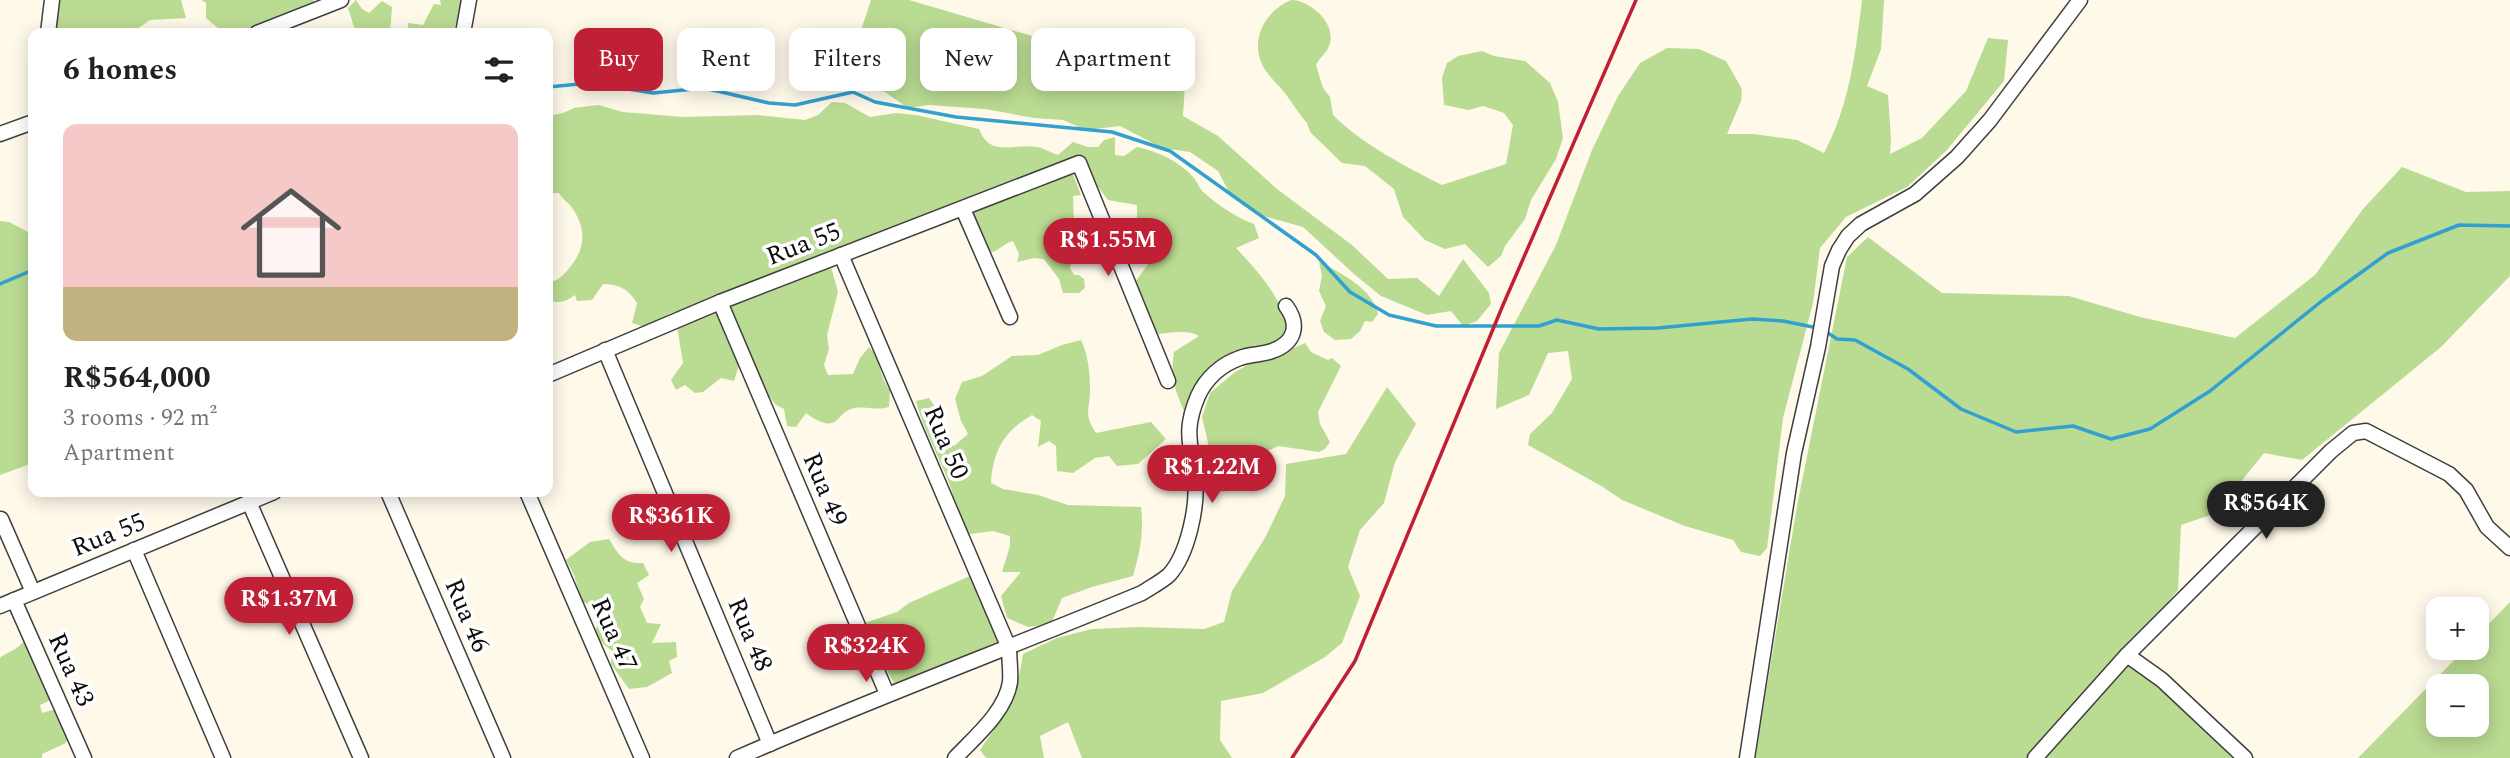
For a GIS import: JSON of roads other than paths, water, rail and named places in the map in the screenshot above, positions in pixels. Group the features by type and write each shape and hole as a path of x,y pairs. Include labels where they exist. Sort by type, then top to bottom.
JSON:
{"street":[{"path":"49,28 52,0"},
{"path":"268,28 323,3 341,0"},
{"path":"464,28 469,0"},
{"path":"1747,758 1794,453 1824,318 1832,266 1848,236 1861,224 1915,194 1957,157 1990,120 2080,0"},
{"path":"0,134 28,124"},
{"name":"Rua 55","path":"553,373 720,302 1079,163 1168,380"},
{"path":"963,209 1010,317"},
{"name":"Rua 50","path":"841,255 1009,648"},
{"name":"Rua 49","path":"720,302 887,694"},
{"path":"737,758 887,694 1009,648 1142,593 1170,573 1186,540 1194,511 1195,478 1188,438 1189,425 1199,394 1207,380 1220,369 1241,358 1274,351 1286,342 1295,330 1294,317 1286,306"},
{"name":"Rua 48","path":"605,350 770,744"},
{"path":"2035,758 2127,655 2321,461 2353,433 2366,431 2449,474 2466,490 2487,527 2510,548"},
{"name":"Rua 55","path":"0,606 260,497"},
{"name":"Rua 46","path":"390,497 503,758"},
{"name":"Rua 47","path":"529,497 642,758"},
{"path":"249,502 361,758"},
{"path":"1,519 33,592"},
{"path":"134,550 223,758"},
{"name":"Rua 43","path":"14,600 84,758"},
{"path":"956,758 989,721 1004,699 1010,682 1009,648"},
{"path":"2127,655 2162,680 2245,758"}],"waterway":[{"path":"553,87 590,83 653,93 704,88 769,103 795,105 853,92 875,102 956,117 1112,132 1170,151 1316,255 1350,292 1389,315 1436,326 1539,326 1557,320 1599,329 1658,328 1752,319 1783,321 1818,328"},
{"path":"1825,331 1837,339 1855,340 1908,369 1961,409 2016,432 2073,426 2111,439 2150,429 2210,391 2323,300 2388,253 2459,225 2510,226"},
{"path":"0,284 28,272"}],"railway":[{"path":"1292,758 1355,661 1503,305 1636,0"}]}
